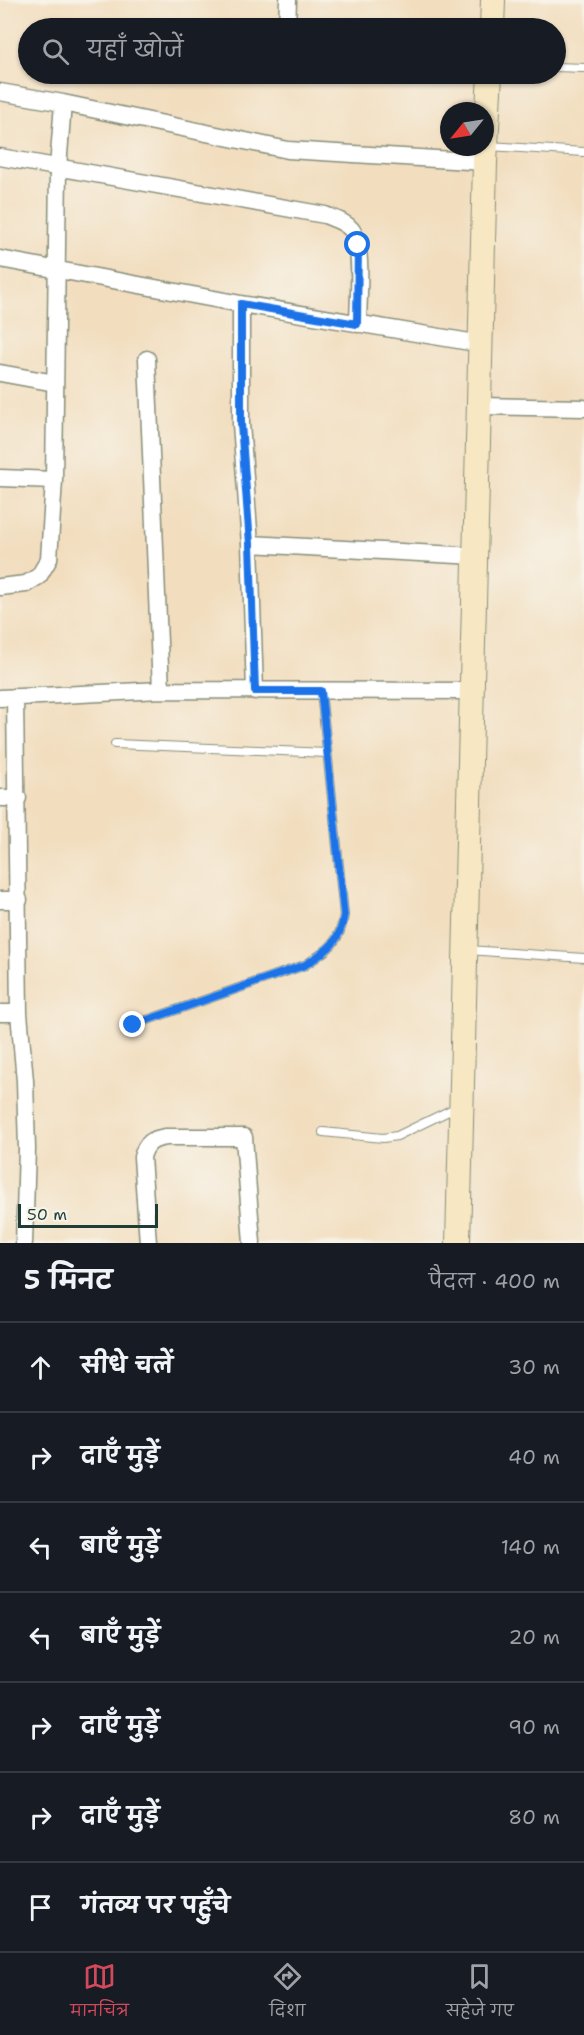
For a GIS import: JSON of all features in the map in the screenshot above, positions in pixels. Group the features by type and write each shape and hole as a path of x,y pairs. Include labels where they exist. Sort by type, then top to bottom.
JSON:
{"street":[{"path":"287,18 288,0"},
{"path":"492,18 493,0"},
{"path":"489,102 490,84"},
{"path":"0,92 288,150 440,153"},
{"path":"0,587 26,584 39,576 49,559 54,480 58,168 63,103"},
{"path":"458,1243 486,156"},
{"path":"0,157 326,215 341,221 352,230 358,245 357,324"},
{"path":"0,259 241,304 482,344"},
{"path":"241,304 241,424 250,544 255,691"},
{"path":"147,360 161,690"},
{"path":"0,373 54,383"},
{"path":"480,406 584,408"},
{"path":"0,478 54,480"},
{"path":"250,544 476,556"},
{"path":"24,1243 27,1149 25,1081 19,1012 18,798 8,698 161,690 473,691"},
{"path":"0,798 18,798"},
{"path":"0,900 19,900"},
{"path":"0,1013 19,1012"},
{"path":"148,1243 142,1157 145,1146 153,1139 166,1137 244,1137 252,1243"}],"lane":[{"path":"566,68 584,68"},
{"path":"494,154 584,152"},
{"path":"133,1025 305,965 330,949 342,930 344,915 321,691"},
{"path":"115,744 327,753"},
{"path":"465,950 584,957"},
{"path":"323,1132 383,1138 397,1136 460,1106"}],"route":[{"path":"133,1025 305,965 330,949 342,930 344,915 321,691 255,691 250,544 241,424 241,304 357,324 358,245"}]}
